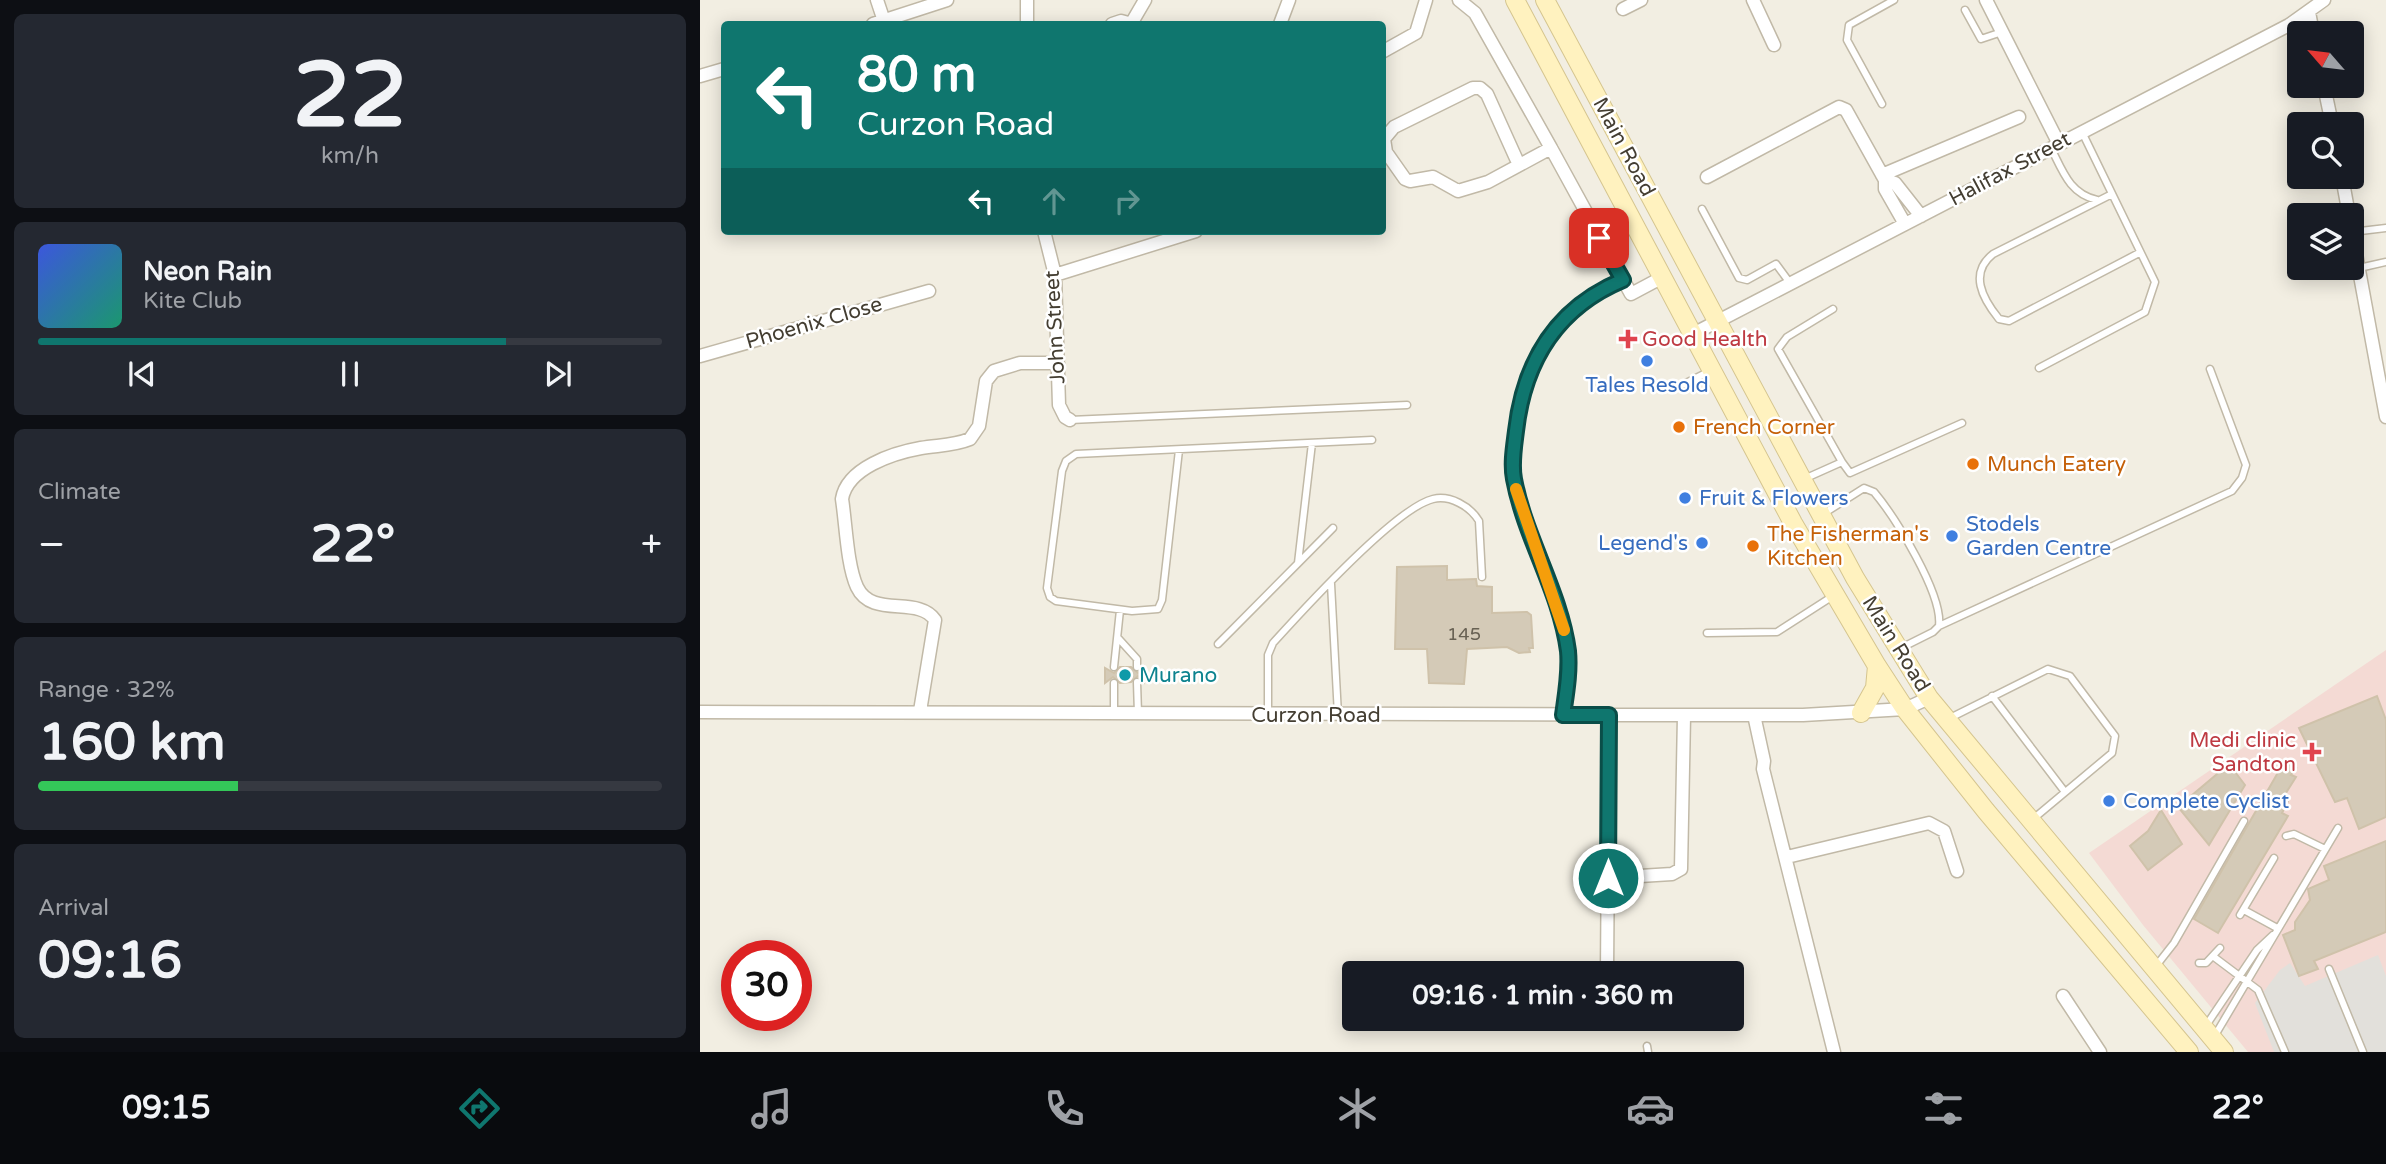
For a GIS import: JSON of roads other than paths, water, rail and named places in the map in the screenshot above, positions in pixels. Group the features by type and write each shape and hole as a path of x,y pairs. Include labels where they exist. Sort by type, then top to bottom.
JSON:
{"main road":[{"name":"Main Road","path":"1515,0 1833,596 1877,666 1905,709 1986,811 2189,1052"},
{"name":"Main Road","path":"1545,0 1855,579 1929,698 2214,1039"},
{"path":"1861,713 1875,688 1877,666"}],"street":[{"path":"877,0 878,21"},
{"path":"884,21 947,0"},
{"path":"1027,0 1027,21"},
{"path":"1133,21 1145,0"},
{"path":"1281,21 1289,0"},
{"path":"1386,50 1413,36 1422,22 1426,0"},
{"path":"1460,0 1475,13 1631,294 1661,278"},
{"path":"1623,9 1641,0"},
{"path":"1753,0 1774,45"},
{"path":"1986,0 2055,146"},
{"name":"Halifax Street","path":"1693,334 2309,12 2324,0"},
{"path":"2309,12 2311,21"},
{"path":"700,76 721,70"},
{"path":"1386,137 1394,127 1473,88 1480,88 1487,94 1519,165"},
{"path":"1707,177 1839,107 1846,110 1884,177 1885,189 1905,224"},
{"path":"1884,177 2019,117"},
{"path":"1386,152 1405,179 1410,181 1433,177 1455,190 1488,182 1551,148"},
{"path":"1884,177 1895,183 1921,216"},
{"name":"John Street","path":"1045,235 1055,275 1059,405 1065,417 1070,420"},
{"path":"1055,275 1183,235"},
{"path":"2360,280 2386,417"},
{"name":"Phoenix Close","path":"700,356 929,291"},
{"path":"920,711 935,620 925,611 874,603 858,590 842,499 845,488 855,474 876,464 920,448 948,446 970,439 979,426 986,381 994,371 1020,363 1058,363"},
{"name":"Curzon Road","path":"700,712 1684,716 1861,713 1905,709 1929,698"},
{"path":"1607,961 1609,715"},
{"path":"1750,715 1757,764 1763,769 1787,857 1833,1052"},
{"path":"1608,878 1672,874 1681,869 1684,716"},
{"path":"1787,857 1929,823 1944,831 1957,871"},
{"path":"2063,996 2100,1052"}],"lane":[{"path":"1882,104 1847,40 1849,25 1894,0"},
{"path":"1965,10 1981,39 2002,32"},
{"path":"2039,368 2145,312 2155,282 2082,132"},
{"path":"2055,146 2071,186 2078,194 2097,200"},
{"path":"2112,194 1993,254 1982,263 1979,272 1981,289 1993,313 1999,319 2009,321 2139,253"},
{"path":"1702,209 1739,278 1747,280 1776,264 1790,283"},
{"path":"2364,231 2386,228"},
{"path":"2364,267 2386,262"},
{"path":"1563,715 1568,653 1562,620 1514,480 1517,419 1527,374 1553,330 1597,291 1623,280"},
{"path":"1833,309 1787,337 1778,349 1850,473 1962,423"},
{"path":"1899,649 1933,632 1939,626 2232,491 2242,478 2246,466 2210,369"},
{"path":"1682,385 1712,370"},
{"path":"1070,420 1407,405"},
{"path":"1179,450 1162,600 1158,609 1152,612 1120,610 1056,601 1050,597 1047,588 1063,466 1076,454 1372,440"},
{"path":"1298,563 1312,443"},
{"path":"1802,480 1842,463"},
{"path":"1821,515 1864,488 1874,492 1919,565 1939,611 1939,626"},
{"path":"1268,715 1268,655 1273,643 1402,516 1436,498 1456,502 1475,515 1479,521 1482,577"},
{"path":"1218,645 1333,528"},
{"path":"1331,584 1338,715"},
{"path":"1707,633 1777,632 1833,596"},
{"path":"1114,667 1120,610"},
{"path":"1118,638 1137,659 1137,667"},
{"path":"1947,719 2048,669 2070,676 2115,736 2116,743 2112,753 2031,820"},
{"path":"1138,682 1138,714"},
{"path":"1114,683 1114,714"},
{"path":"1992,696 2065,792"},
{"path":"2155,967 2174,943 2244,821"},
{"path":"2214,1039 2338,828"},
{"path":"2286,836 2294,834 2325,849"},
{"path":"2274,858 2242,913 2276,931"},
{"path":"2214,1039 2241,975 2256,950 2276,931"},
{"path":"2174,943 2180,950"},
{"path":"2199,963 2214,957 2220,948"},
{"path":"2214,957 2249,980 2258,990 2285,1052"},
{"path":"2329,969 2363,1052"}],"place":[{"name":"Good Health","path":"1628,339"},
{"name":"Tales Resold","path":"1647,361"},
{"name":"French Corner","path":"1679,427"},
{"name":"Munch Eatery","path":"1973,464"},
{"name":"Fruit & Flowers","path":"1685,498"},
{"name":"Stodels Garden Centre","path":"1952,536"},
{"name":"Legend's","path":"1702,543"},
{"name":"The Fisherman's Kitchen","path":"1753,546"},
{"name":"Murano","path":"1125,675"},
{"name":"Medi clinic Sandton","path":"2312,752"},
{"name":"Complete Cyclist","path":"2109,801"}]}
